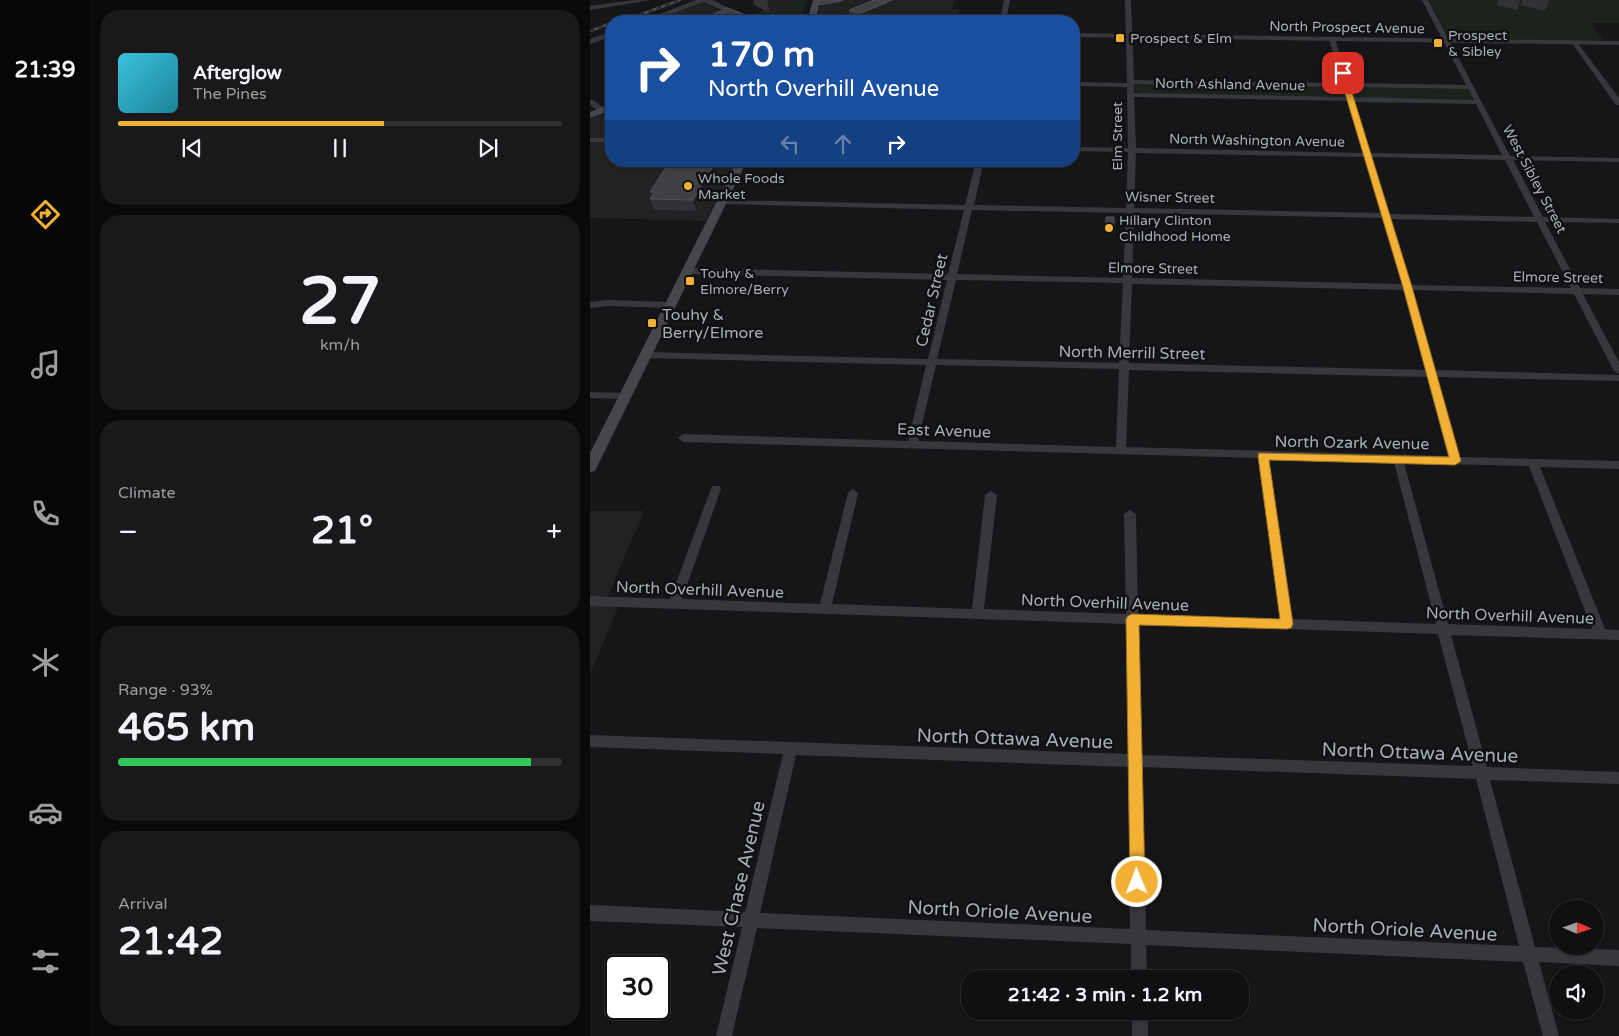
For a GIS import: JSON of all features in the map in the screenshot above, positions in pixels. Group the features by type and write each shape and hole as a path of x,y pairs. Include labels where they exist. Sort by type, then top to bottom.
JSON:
{"main road":[{"path":"812,15 817,0"},
{"path":"851,15 890,0"},
{"path":"590,115 605,109"},
{"path":"590,467 739,167"}],"street":[{"path":"594,0 604,6"},
{"path":"590,8 648,0"},
{"path":"663,15 705,0 739,15"},
{"path":"1005,15 1007,0"},
{"name":"Elm Street","path":"1121,452 1132,150 1128,0"},
{"name":"West Sibley Street","path":"1425,0 1619,370"},
{"name":"North Prospect Avenue","path":"1080,35 1619,43"},
{"path":"590,42 605,36"},
{"path":"1332,39 1408,287 1455,461"},
{"path":"1575,43 1619,103"},
{"name":"North Ashland Avenue","path":"1080,84 1471,87"},
{"name":"North Ashland Avenue","path":"1131,95 1479,102"},
{"path":"590,102 605,107"},
{"path":"590,140 605,140"},
{"name":"North Washington Avenue","path":"1080,149 1619,160"},
{"name":"Cedar Street","path":"912,445 979,167"},
{"name":"Wisner Street","path":"721,202 1619,221"},
{"name":"Elmore Street","path":"687,271 1619,292"},
{"path":"590,300 608,303 670,305"},
{"path":"590,305 608,303"},
{"name":"North Merrill Street","path":"645,355 1619,378"},
{"path":"590,395 625,396"},
{"name":"East Avenue","path":"683,438 1205,454"},
{"name":"North Ozark Avenue","path":"1205,454 1619,465"},
{"path":"1263,456 1287,624"},
{"path":"1398,459 1551,1036"},
{"path":"1533,463 1601,634"},
{"path":"674,604 716,489"},
{"path":"825,609 853,493"},
{"path":"977,614 991,495"},
{"path":"1130,514 1139,970"},
{"name":"North Overhill Avenue","path":"590,601 1619,635"},
{"name":"North Ottawa Avenue","path":"590,741 1619,778"},
{"name":"West Chase Avenue","path":"724,1036 791,748"},
{"name":"North Oriole Avenue","path":"590,913 1619,958"},
{"path":"1140,1020 1140,1036"}],"shaded area":[{"path":"790,0 807,0 802,15 752,15 764,10 770,13 796,5"},
{"path":"895,0 957,0 954,1 952,9 959,9 958,15 856,15"},
{"path":"1429,0 1619,0 1619,23 1590,23 1603,40 1454,39 1447,34"},
{"path":"703,3 730,15 669,15"},
{"path":"1138,84 1467,89 1473,98 1471,100 1142,94 1134,90 1134,86"},
{"path":"605,112 605,167 734,167 705,221 590,218 590,118"},
{"path":"590,511 644,511 607,598 622,598 590,674"}],"building":[{"path":"820,0 843,0 818,5"},
{"path":"874,0 886,3 858,14 849,10"},
{"path":"728,8 746,15 711,15"},
{"path":"666,167 712,167 693,200 650,199 655,192 650,192"},
{"path":"1106,217 1114,217 1114,226 1106,226"}],"railway":[{"path":"639,15 680,0"},
{"path":"590,31 605,25"}],"place":[{"name":"Prospect & Elm","path":"1120,38"},
{"name":"Prospect & Sibley","path":"1438,43"},
{"name":"Whole Foods Market","path":"688,186"},
{"name":"Hillary Clinton Childhood Home","path":"1109,228"},
{"name":"Touhy & Elmore/Berry","path":"690,281"},
{"name":"Touhy & Berry/Elmore","path":"652,323"}],"route":[{"path":"1137,882 1132,619 1287,624 1263,456 1455,461 1408,287 1343,73"}]}
